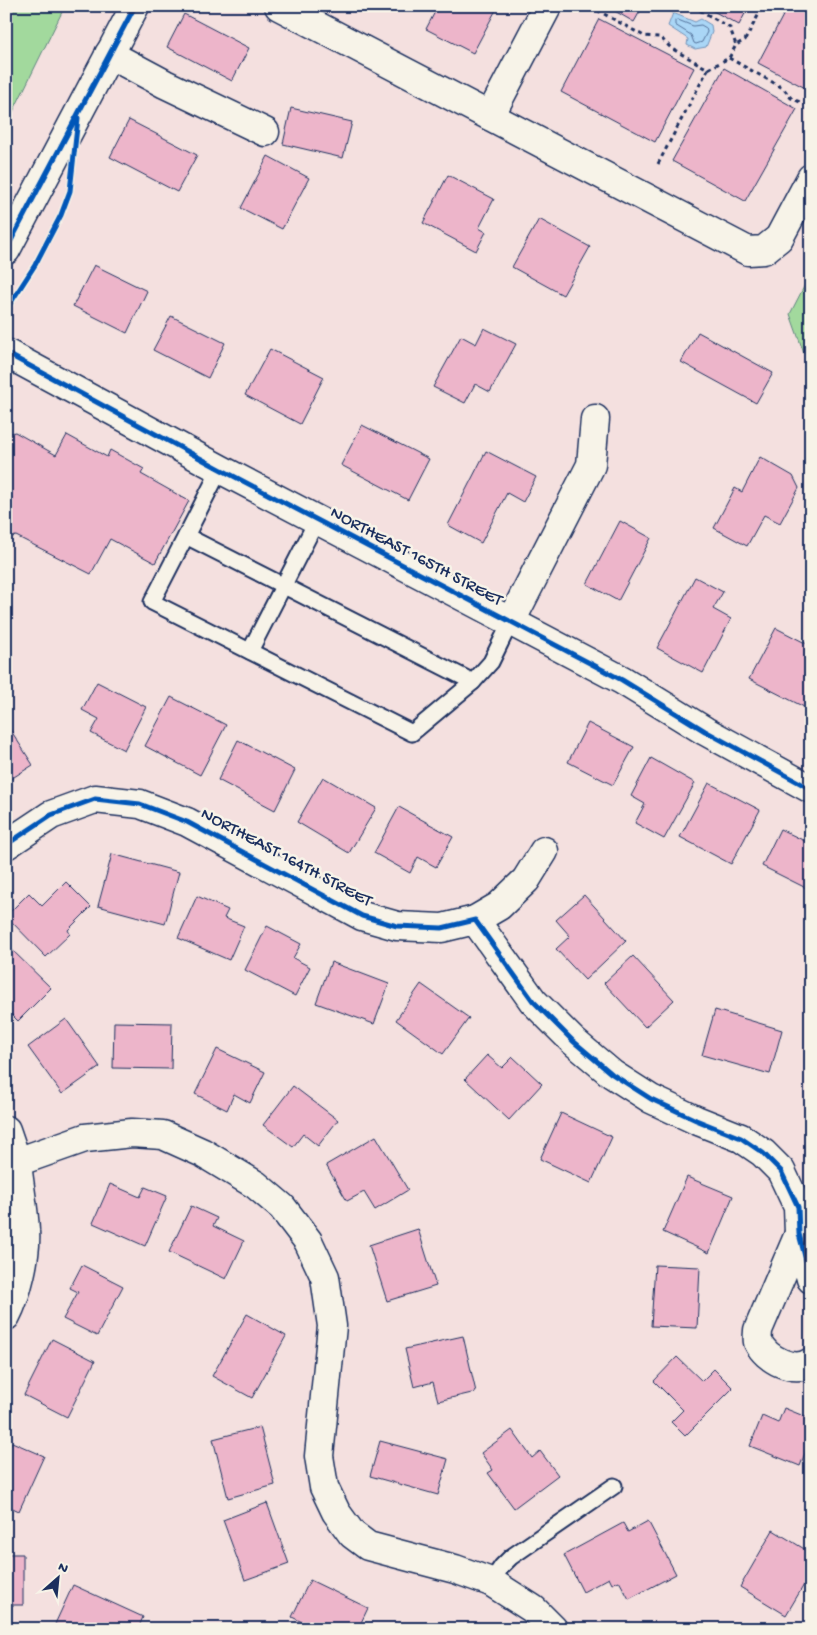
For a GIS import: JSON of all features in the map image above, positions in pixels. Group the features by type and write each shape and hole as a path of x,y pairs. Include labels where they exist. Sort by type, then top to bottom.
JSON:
{"street":[{"path":"6,250 135,6"},
{"path":"279,6 748,251 764,250 779,238 811,178"},
{"path":"490,116 547,7"},
{"path":"109,54 165,84 265,132"},
{"name":"NORTHEAST 165TH STREET","path":"6,353 220,469 622,680 705,731 811,789"},
{"path":"511,622 591,465 595,419"},
{"name":"NORTHEAST 164TH STREET","path":"6,845 51,815 95,799 140,804 187,822 362,916 398,926 442,928 475,920 499,906 526,880 544,851"},
{"path":"475,920 533,1001 573,1041 612,1074 651,1098 696,1120 741,1138 763,1153 781,1171 798,1207 799,1234 811,1279"},
{"path":"6,1130 16,1162 26,1232 21,1272 12,1304 6,1316"},
{"path":"16,1162 85,1138 132,1134 163,1135 203,1152 256,1185 282,1207 308,1241 325,1277 332,1326 319,1456 324,1487 336,1512 352,1534 368,1546 455,1569 491,1582 533,1609 552,1629"},
{"path":"799,1234 758,1330 757,1340 764,1351 776,1360 790,1366 811,1362"}],"lane":[{"path":"220,469 152,602 412,733 473,682 491,662 511,622"},
{"path":"250,651 317,520"},
{"path":"186,536 473,682"},
{"path":"491,1582 511,1557 614,1486"}],"path":[{"path":"574,6 577,8 595,9 644,36 660,37 670,48 708,69"},
{"path":"685,8 693,6 730,28 736,45"},
{"path":"658,164 708,69 729,58 736,45 745,40 761,10 768,6"},
{"path":"729,58 783,88 791,98 802,103"}],"green space":[{"path":"6,6 65,6 6,126"},
{"path":"811,273 811,373 790,314"}],"water":[{"path":"673,13 695,22 701,19 711,25 712,32 706,47 695,49 687,45 688,39 668,26"}],"building":[{"path":"384,6 398,6 395,12"},
{"path":"428,6 498,6 473,53 426,29 436,10"},
{"path":"606,6 643,6 634,22"},
{"path":"704,6 749,6 739,25"},
{"path":"788,6 811,6 811,91 758,63"},
{"path":"184,14 249,48 232,81 167,47"},
{"path":"599,19 694,68 655,142 561,92"},
{"path":"724,68 797,109 745,201 672,161"},
{"path":"291,108 352,122 343,158 283,144"},
{"path":"129,120 197,155 177,192 110,157"},
{"path":"268,156 309,178 282,229 241,208"},
{"path":"448,175 494,199 479,228 486,232 476,251 423,223"},
{"path":"539,219 590,247 563,295 512,267"},
{"path":"94,265 147,291 127,333 73,306"},
{"path":"171,316 225,343 208,378 153,350"},
{"path":"484,328 516,344 490,392 475,384 465,403 433,387 461,336 476,344"},
{"path":"698,332 773,373 756,403 681,362"},
{"path":"270,349 324,377 300,424 245,395"},
{"path":"362,425 429,459 408,500 341,465"},
{"path":"15,432 56,455 67,435 107,457 110,450 144,469 141,474 189,501 155,563 110,539 91,574 16,536 6,535 6,434"},
{"path":"486,451 536,477 523,502 507,493 481,543 448,525"},
{"path":"760,457 793,476 799,488 780,523 764,515 747,546 714,528 735,488 742,492"},
{"path":"620,521 651,538 618,601 587,584"},
{"path":"695,577 723,592 713,609 731,619 703,673 657,648"},
{"path":"776,628 811,646 810,710 749,679"},
{"path":"97,682 146,707 124,750 91,733 99,719 82,710"},
{"path":"171,697 226,725 200,775 145,746"},
{"path":"588,723 634,747 613,785 568,762"},
{"path":"8,726 33,765 6,782 6,727"},
{"path":"238,740 295,770 275,810 218,780"},
{"path":"651,758 695,783 664,839 635,823 645,804 631,796"},
{"path":"323,777 376,808 349,853 297,822"},
{"path":"709,783 760,810 731,864 680,837"},
{"path":"399,807 453,837 436,867 418,857 410,873 374,853"},
{"path":"780,829 811,844 810,890 762,866"},
{"path":"112,854 179,872 165,924 98,906"},
{"path":"66,882 91,907 68,930 70,934 46,957 6,916 29,893 42,906"},
{"path":"584,895 626,941 585,980 556,949 570,936 556,920"},
{"path":"197,896 228,910 224,918 244,926 229,960 178,938"},
{"path":"267,926 301,944 293,958 310,967 295,996 245,970"},
{"path":"7,945 51,988 18,1021 6,1009"},
{"path":"633,956 674,1000 645,1027 604,983"},
{"path":"331,962 389,984 374,1024 316,1003"},
{"path":"421,984 469,1018 443,1054 396,1020"},
{"path":"715,1010 782,1030 770,1074 702,1055"},
{"path":"66,1019 100,1067 62,1094 28,1047"},
{"path":"114,1022 172,1023 171,1069 113,1068"},
{"path":"217,1049 265,1072 250,1103 234,1094 227,1110 195,1094"},
{"path":"487,1055 502,1068 513,1057 542,1084 509,1120 465,1079"},
{"path":"293,1086 338,1120 318,1146 303,1134 293,1147 263,1125"},
{"path":"561,1113 612,1137 591,1183 540,1159"},
{"path":"376,1136 408,1190 375,1210 364,1192 347,1201 326,1165"},
{"path":"687,1177 733,1196 709,1253 663,1232"},
{"path":"110,1184 140,1197 145,1187 167,1196 145,1246 93,1223"},
{"path":"191,1206 217,1218 213,1226 244,1241 226,1279 169,1252"},
{"path":"418,1229 436,1286 387,1301 369,1245"},
{"path":"82,1265 123,1286 97,1336 63,1319 78,1292 70,1288"},
{"path":"655,1265 700,1267 697,1328 651,1326"},
{"path":"247,1314 286,1336 252,1398 212,1376"},
{"path":"463,1336 476,1392 438,1401 433,1382 414,1387 405,1349"},
{"path":"52,1339 95,1361 67,1417 24,1395"},
{"path":"677,1357 702,1381 714,1369 733,1388 685,1436 671,1422 683,1410 654,1381"},
{"path":"784,1408 811,1419 811,1438 800,1466 750,1446 762,1416 778,1423"},
{"path":"260,1427 275,1485 228,1498 213,1439"},
{"path":"512,1430 532,1458 540,1451 558,1475 514,1508 488,1473 493,1470 481,1453"},
{"path":"380,1441 448,1459 438,1495 370,1476"},
{"path":"12,1442 44,1456 19,1511 6,1505 6,1454"},
{"path":"267,1503 289,1564 245,1580 223,1520"},
{"path":"648,1521 676,1574 629,1599 619,1581 612,1584 609,1578 583,1592 564,1555 623,1523 628,1532"},
{"path":"773,1530 811,1553 811,1573 786,1615 740,1587"},
{"path":"6,1545 7,1554 23,1554 23,1605 6,1605"},
{"path":"310,1580 368,1608 358,1629 316,1629 292,1617"},
{"path":"73,1585 143,1617 138,1629 66,1629 55,1624"}],"cycle path":[{"path":"6,250 135,6"},
{"path":"6,310 35,265 61,215 70,191 78,118"},
{"path":"6,353 220,469 622,680 705,731 811,789"},
{"path":"6,845 51,815 95,799 140,804 187,822 362,916 397,926 442,928 475,920 533,1001 573,1041 612,1074 651,1099 741,1138 763,1153 781,1171 798,1207 799,1234 811,1279"}]}
